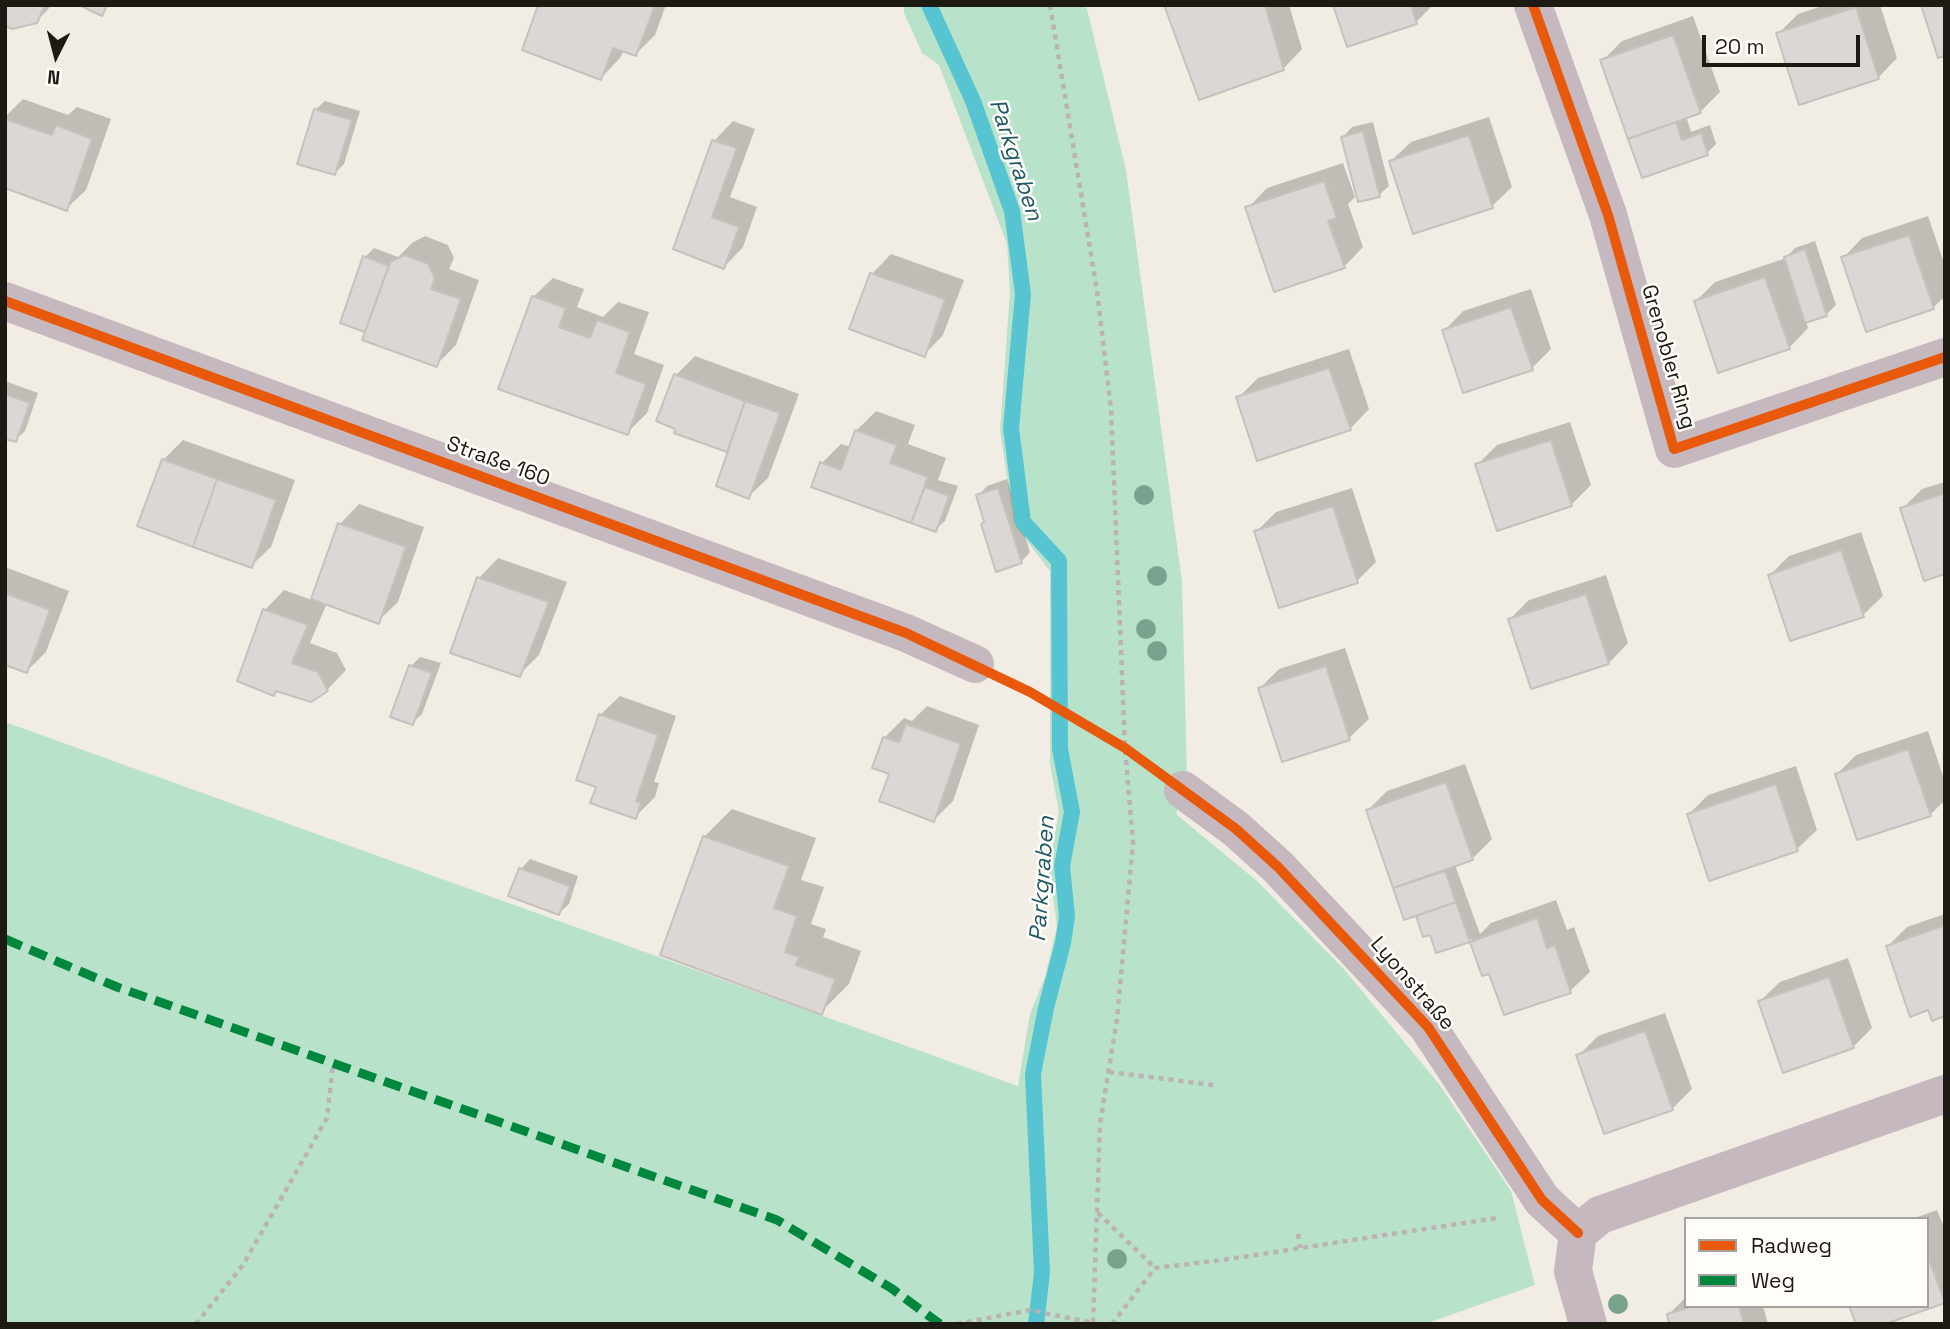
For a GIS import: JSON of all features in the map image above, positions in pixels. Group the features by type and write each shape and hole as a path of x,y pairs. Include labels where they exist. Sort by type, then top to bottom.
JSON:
{"street":[{"name":"Grenobler Ring","path":"1534,5 1608,215 1674,449 1945,357"},
{"name":"Straße 160","path":"5,301 906,633 975,664"},
{"name":"Lyonstraße","path":"1183,790 1236,829 1278,867 1428,1027 1542,1200 1578,1233"},
{"path":"1588,1324 1573,1271 1578,1233 1600,1215 1945,1094"}],"path":[{"path":"957,1324 1030,1310 1093,1323 1100,1124 1119,1007 1133,843 1124,736 1111,410 1097,291 1050,5"},
{"path":"197,1324 243,1265 327,1118 333,1064"},
{"path":"1109,1072 1213,1086"},
{"path":"1097,1213 1155,1268"},
{"path":"1112,1324 1155,1268 1505,1217"},
{"path":"1298,1234 1300,1248"}],"green space":[{"path":"904,5 1086,5 1126,170 1182,582 1187,777 1176,814 1257,881 1343,968 1439,1084 1511,1191 1535,1285 1425,1324 5,1324 5,722 1018,1086 1030,1014 1045,977 1057,926 1049,867 1059,812 1050,764 1050,571 1014,524 1000,430 1010,292 1007,244 939,65 922,53 904,13"}],"building":[{"path":"5,5 45,5 37,23 12,29 5,26"},
{"path":"79,5 107,5 102,16"},
{"path":"538,5 655,5 636,56 613,48 601,80 522,50"},
{"path":"1164,5 1265,5 1284,70 1199,100"},
{"path":"1333,5 1411,5 1417,24 1347,47"},
{"path":"1921,5 1945,5 1945,56 1938,58"},
{"path":"1856,7 1879,79 1799,105 1776,33"},
{"path":"1673,35 1701,113 1628,139 1600,60"},
{"path":"314,109 352,120 335,175 297,164"},
{"path":"5,119 52,135 56,125 92,139 67,211 5,188"},
{"path":"1676,122 1682,140 1701,133 1708,155 1642,178 1628,139"},
{"path":"1363,131 1380,197 1358,202 1341,137"},
{"path":"1469,135 1493,208 1413,234 1389,161"},
{"path":"712,140 737,148 712,217 739,227 724,269 673,249"},
{"path":"1324,181 1337,218 1328,221 1345,268 1274,292 1245,207"},
{"path":"1909,235 1934,309 1866,332 1841,257"},
{"path":"1805,249 1827,316 1805,323 1784,257"},
{"path":"405,255 428,264 435,278 431,289 461,299 437,367 362,340 390,262"},
{"path":"363,256 389,266 365,332 340,323"},
{"path":"870,273 945,299 925,357 849,329"},
{"path":"1765,277 1790,349 1718,373 1694,301"},
{"path":"532,296 566,308 559,327 590,338 597,320 630,332 616,373 646,384 628,435 498,389"},
{"path":"1511,307 1533,370 1463,393 1442,330"},
{"path":"1329,368 1351,430 1257,461 1236,397"},
{"path":"674,374 745,401 727,452 674,433 675,429 656,421"},
{"path":"5,394 30,403 16,442 5,439"},
{"path":"745,401 780,413 749,499 716,486"},
{"path":"855,430 897,445 890,463 928,477 911,523 811,487 820,462 841,470"},
{"path":"1551,440 1572,506 1497,531 1475,464"},
{"path":"162,459 217,479 193,547 137,526"},
{"path":"217,479 276,500 252,568 193,547"},
{"path":"925,487 949,496 936,532 911,523"},
{"path":"998,488 1022,563 996,572 981,524 984,522 976,495"},
{"path":"1945,493 1945,574 1924,581 1900,508"},
{"path":"1333,506 1358,583 1279,608 1254,531"},
{"path":"338,523 406,547 379,624 311,599"},
{"path":"1841,550 1864,617 1790,641 1768,575"},
{"path":"477,577 549,602 520,677 450,653"},
{"path":"5,593 50,610 27,673 5,665"},
{"path":"1586,594 1609,664 1531,689 1508,619"},
{"path":"263,609 308,625 292,663 318,672 328,691 311,702 276,691 274,696 237,681"},
{"path":"409,665 432,673 413,725 390,717"},
{"path":"1326,666 1350,740 1282,762 1258,688"},
{"path":"599,714 658,735 636,801 641,803 636,819 590,803 596,787 576,780"},
{"path":"906,724 961,744 934,822 879,801 889,774 872,768 883,737 899,742"},
{"path":"1908,749 1931,816 1857,840 1835,774"},
{"path":"1446,782 1473,860 1393,888 1366,810"},
{"path":"1776,784 1798,851 1709,881 1687,814"},
{"path":"703,836 789,866 774,908 797,916 785,952 799,957 796,965 835,979 822,1015 660,955"},
{"path":"519,868 570,886 559,915 508,896"},
{"path":"1445,871 1456,902 1404,920 1393,888"},
{"path":"1456,902 1470,942 1436,953 1430,935 1423,937 1416,916"},
{"path":"1537,918 1547,948 1555,945 1571,993 1504,1015 1489,974 1482,976 1470,942"},
{"path":"1945,925 1945,1016 1932,1021 1928,1010 1910,1017 1886,946"},
{"path":"1829,977 1854,1048 1783,1073 1758,1001"},
{"path":"1645,1031 1673,1110 1604,1134 1576,1055"},
{"path":"1929,1259 1945,1303 1885,1324 1856,1324 1850,1308 1929,1308"},
{"path":"1687,1308 1740,1308 1744,1324 1669,1324 1667,1314"}],"waterway":[{"name":"Parkgraben","path":"929,5 973,101 1012,211 1023,294 1011,428 1023,522 1059,561 1060,749 1072,812 1062,866 1067,916 1063,943 1033,1074 1042,1273 1036,1324"}],"marked path":[{"path":"5,939 117,987 777,1220 891,1288 940,1324"}],"cycle path":[{"path":"1533,5 1608,215 1674,449 1945,357"},
{"path":"5,301 906,633 1030,692 1125,748 1236,829 1278,867 1428,1027 1542,1200 1578,1233"}]}
